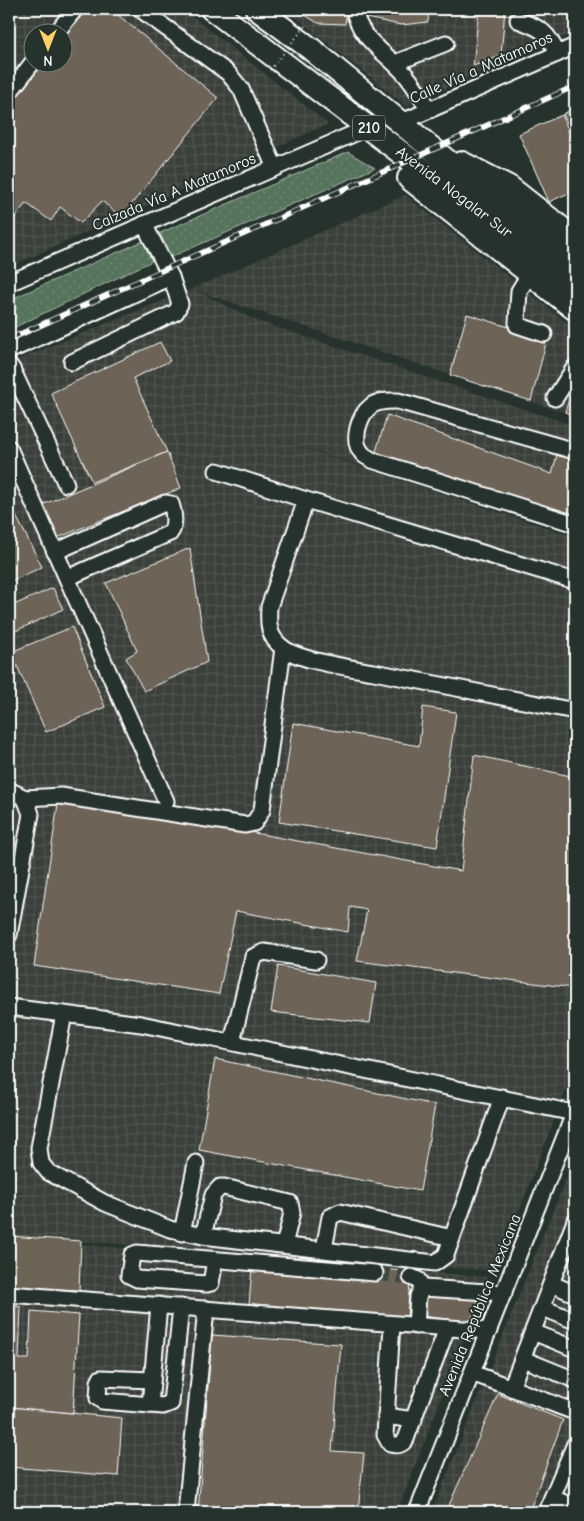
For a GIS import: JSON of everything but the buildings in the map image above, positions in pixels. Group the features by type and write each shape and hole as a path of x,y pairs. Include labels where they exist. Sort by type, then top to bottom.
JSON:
{"highway":[{"name":"Avenida Nogalar Sur","path":"212,9 305,79 534,240 575,260"},
{"name":"Avenida Nogalar Sur","path":"264,11 439,154 534,240 575,285"},
{"path":"305,79 320,104 353,134 575,309"},
{"path":"439,154 480,170 501,182 575,239"}],"street":[{"path":"64,22 75,9"},
{"path":"140,9 228,73 241,89 275,168"},
{"path":"354,9 355,16 366,37 395,63 408,78 428,109"},
{"path":"518,20 541,28 552,42 557,54"},
{"path":"395,63 446,43"},
{"name":"Calle Vía a Matamoros","path":"402,122 575,46"},
{"path":"9,93 25,72"},
{"name":"Calzada Vía A Matamoros","path":"9,283 353,134"},
{"path":"72,362 176,312 180,304 171,276 144,224"},
{"path":"530,274 519,291 516,322 544,334"},
{"path":"9,351 171,276"},
{"path":"9,365 66,484"},
{"path":"555,398 575,367"},
{"path":"575,451 398,401 384,401 371,406 364,414 356,436 357,444 362,453 378,462 575,524"},
{"path":"9,448 166,801"},
{"path":"217,471 306,500 575,581"},
{"path":"306,500 269,607 268,625 272,637 283,648 300,656 354,668 575,711"},
{"path":"55,552 165,503 171,504 174,525 170,532 67,578"},
{"path":"9,790 26,798 61,796 245,825 254,823 260,818 262,810 283,648"},
{"path":"9,935 14,869 30,814 26,798"},
{"path":"232,1042 249,964 253,957 264,952 316,960"},
{"path":"9,1007 141,1024 575,1112"},
{"path":"64,1014 39,1148 41,1164 48,1172 105,1203 138,1218 182,1233 435,1263 446,1255 502,1097"},
{"name":"Avenida República Mexicana","path":"417,1512 575,1112"},
{"path":"182,1233 196,1164"},
{"path":"203,1236 213,1195 220,1188 224,1187 290,1203 292,1213 284,1245"},
{"path":"324,1249 330,1218 340,1212 452,1238"},
{"path":"511,1388 552,1284 569,1259 575,1222"},
{"path":"215,1260 213,1279 211,1283 207,1284 137,1279 129,1275 132,1256 137,1253 376,1273"},
{"path":"411,1277 418,1280 423,1288"},
{"path":"552,1284 575,1294"},
{"path":"423,1288 504,1293"},
{"path":"416,1326 418,1296 423,1288"},
{"path":"9,1294 392,1325 489,1330"},
{"path":"150,1405 158,1305"},
{"path":"152,1380 101,1378 98,1382 97,1393 102,1401 167,1406 172,1398 181,1307"},
{"path":"543,1308 575,1320"},
{"path":"186,1512 206,1309"},
{"path":"392,1325 385,1435 390,1444 395,1446 400,1445 406,1439 447,1328"},
{"path":"533,1332 575,1349"},
{"path":"523,1359 575,1380"},
{"path":"472,1373 575,1412"},
{"path":"386,1416 414,1420"},
{"path":"546,1512 575,1444"},
{"path":"552,1498 575,1507"}],"path":[{"path":"270,70 307,24"}],"shaded area":[{"path":"9,9 183,9 328,124 9,267"},
{"path":"285,9 575,9 575,32 406,106"},
{"path":"405,195 575,329 575,416 197,291 255,320 575,426 575,533 261,434 575,537 575,1066 496,1271 9,1236 9,363 192,289"},
{"path":"575,1156 575,1512 432,1512"},
{"path":"9,1239 488,1277 397,1512 9,1512"}],"green space":[{"path":"348,152 375,168 171,257 160,233"},
{"path":"143,241 152,261 9,330 9,300"}],"tunnel":[{"path":"375,1273 411,1277"}],"railway":[{"path":"9,339 575,86"}]}
